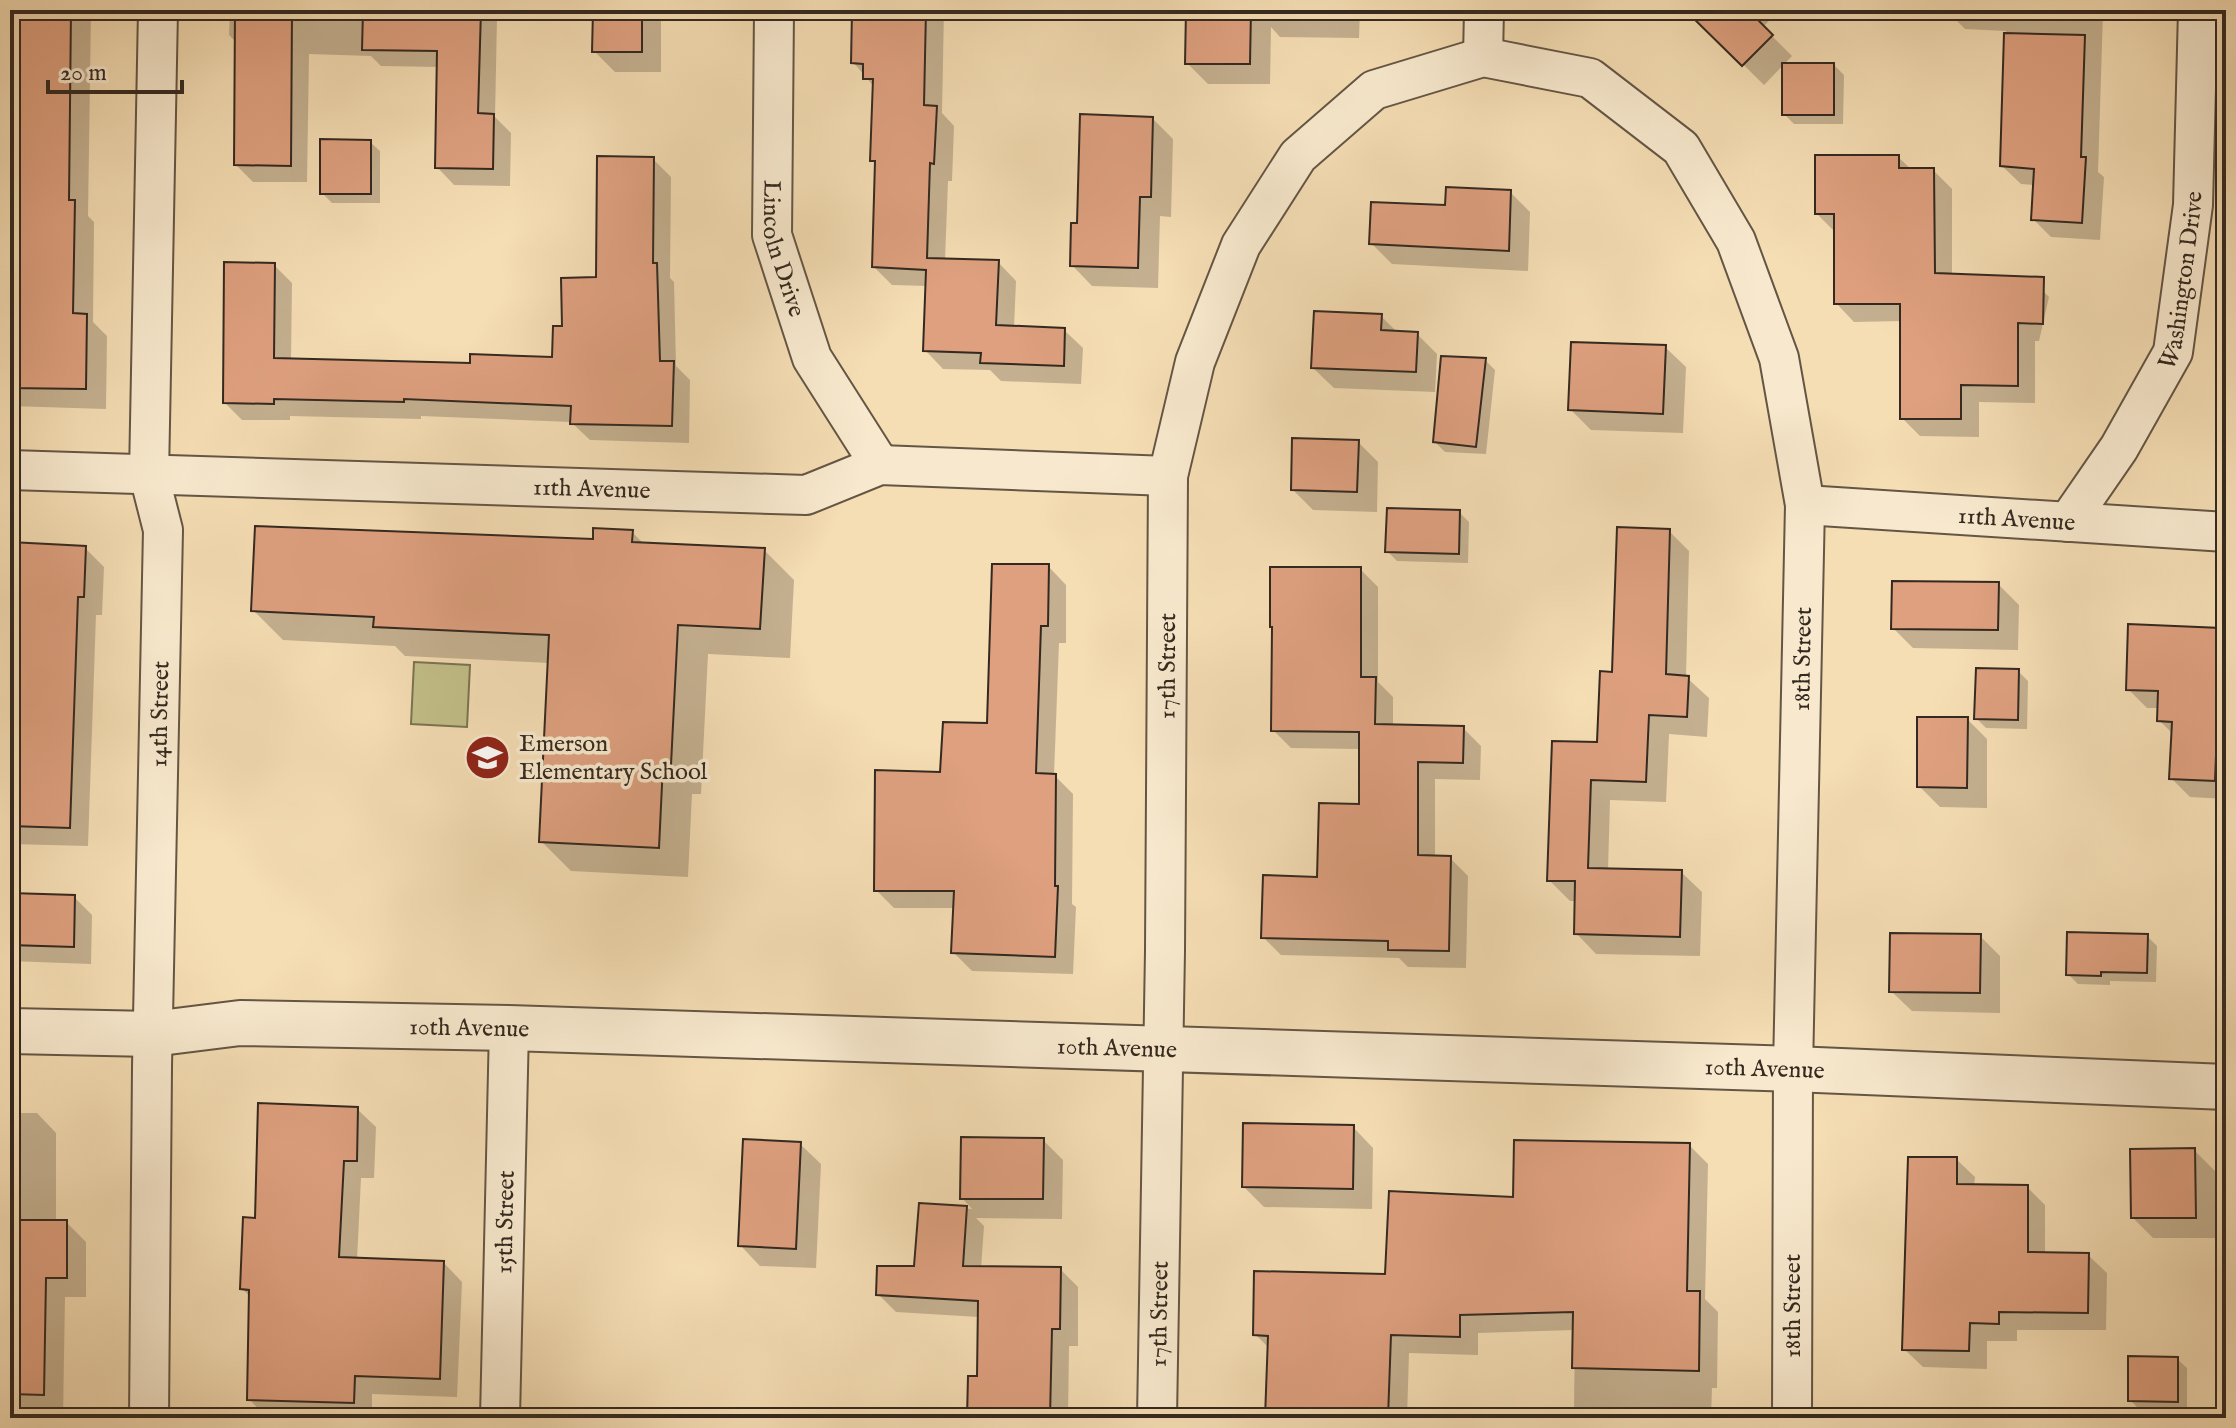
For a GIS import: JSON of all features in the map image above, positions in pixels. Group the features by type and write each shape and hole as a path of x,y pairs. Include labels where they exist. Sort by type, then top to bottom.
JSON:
{"street":[{"name":"14th Street","path":"149,1418 152,1034 163,530 149,475 158,10"},
{"name":"Lincoln Drive","path":"774,10 772,235 812,358 880,465"},
{"path":"1483,57 1484,10"},
{"name":"Washington Drive","path":"2068,522 2119,448 2173,352 2193,205 2198,10"},
{"name":"17th Street","path":"1157,1418 1168,476 1195,362 1241,245 1298,156 1374,90 1483,57"},
{"name":"18th Street","path":"1483,57 1590,78 1681,148 1736,241 1779,358 1805,505 1793,1069 1792,1418"},
{"name":"11th Avenue","path":"10,470 806,495 880,465 1168,476"},
{"name":"11th Avenue","path":"1805,505 2226,532"},
{"name":"10th Avenue","path":"10,1031 152,1034 240,1023 509,1028 1793,1069 2226,1087"},
{"name":"15th Street","path":"500,1418 509,1028"}],"shaded area":[{"path":"414,662 470,665 467,727 411,724"}],"building":[{"path":"10,10 71,10 69,200 75,200 73,313 87,314 86,389 10,388"},
{"path":"235,10 292,10 291,166 234,165"},
{"path":"363,10 481,10 478,113 494,114 493,169 435,168 437,51 362,50"},
{"path":"593,10 642,10 642,52 592,52"},
{"path":"926,10 924,105 937,106 934,164 930,163 927,258 999,260 996,325 1065,328 1064,366 980,363 981,353 923,351 926,270 872,267 875,161 870,161 873,79 863,79 863,64 851,63 852,11"},
{"path":"1186,10 1251,10 1250,64 1185,64"},
{"path":"1685,10 1748,10 1773,35 1742,66"},
{"path":"2004,33 2085,35 2081,157 2086,157 2082,223 2031,220 2034,169 2000,166"},
{"path":"1782,63 1834,63 1834,115 1782,115"},
{"path":"1080,114 1153,117 1151,197 1140,197 1138,268 1070,266 1071,223 1077,223"},
{"path":"320,139 371,140 371,194 320,194"},
{"path":"1815,155 1899,155 1899,168 1934,168 1935,273 2044,277 2043,324 2018,323 2018,386 1961,385 1961,419 1900,419 1900,304 1834,304 1834,214 1815,214"},
{"path":"597,156 654,157 653,263 657,263 660,361 674,361 672,426 570,424 571,406 404,399 404,402 274,399 274,404 223,403 224,262 275,263 274,358 470,363 470,354 552,357 553,326 562,326 561,278 596,277"},
{"path":"1446,187 1511,190 1509,251 1369,244 1371,202 1445,205"},
{"path":"1314,311 1382,314 1381,330 1418,332 1416,372 1311,368"},
{"path":"1571,342 1666,345 1663,414 1568,410"},
{"path":"1441,356 1486,358 1476,447 1433,442"},
{"path":"1292,438 1359,440 1357,492 1291,490"},
{"path":"1387,508 1460,510 1459,554 1385,552"},
{"path":"255,526 593,539 593,528 633,530 632,542 765,548 760,629 678,625 671,765 663,764 659,848 539,842 549,635 373,627 374,617 251,611"},
{"path":"1617,527 1670,529 1666,674 1689,676 1687,717 1649,715 1646,782 1591,780 1588,868 1682,870 1680,937 1574,934 1575,881 1547,881 1552,741 1597,742 1600,671 1612,672"},
{"path":"10,542 86,546 84,597 78,597 70,828 10,826"},
{"path":"992,564 1049,564 1048,626 1041,626 1036,773 1056,774 1055,886 1058,886 1055,957 951,953 954,891 874,891 875,770 940,772 943,722 987,723"},
{"path":"1270,567 1361,567 1361,677 1376,677 1375,724 1464,726 1463,763 1418,762 1418,855 1451,856 1449,951 1388,950 1388,941 1261,938 1263,875 1317,877 1319,803 1359,804 1359,732 1271,731"},
{"path":"1892,581 1999,582 1998,630 1891,629"},
{"path":"2128,624 2221,628 2215,781 2169,779 2172,722 2157,721 2158,691 2126,690"},
{"path":"1976,668 2019,669 2018,720 1974,719"},
{"path":"1917,717 1968,717 1967,788 1917,787"},
{"path":"10,893 75,895 74,947 10,945"},
{"path":"2067,932 2148,934 2147,973 2066,975"},
{"path":"1890,933 1981,934 1980,993 1889,992"},
{"path":"258,1103 358,1107 357,1161 344,1161 339,1257 444,1261 440,1379 355,1376 354,1403 247,1400 249,1290 240,1289 243,1217 255,1218"},
{"path":"1243,1123 1354,1125 1353,1189 1242,1187"},
{"path":"961,1137 1044,1138 1043,1199 960,1199"},
{"path":"743,1139 801,1142 796,1249 738,1246"},
{"path":"1514,1140 1690,1143 1687,1291 1700,1291 1699,1371 1572,1368 1573,1312 1460,1315 1460,1337 1391,1335 1388,1418 1265,1418 1268,1336 1253,1335 1254,1271 1385,1274 1389,1191 1513,1197"},
{"path":"2195,1148 2196,1218 2131,1218 2130,1149"},
{"path":"1908,1157 1957,1157 1957,1184 2028,1185 2028,1252 2089,1253 2088,1313 1999,1312 1999,1324 1970,1323 1969,1351 1902,1350"},
{"path":"919,1203 967,1206 963,1266 1061,1267 1060,1329 1052,1329 1050,1418 967,1418 968,1376 977,1376 978,1301 876,1295 877,1266 914,1266"},
{"path":"10,1220 67,1220 67,1278 46,1278 44,1395 10,1394"},
{"path":"2128,1356 2178,1357 2178,1402 2128,1401"}],"place":[{"name":"Emerson Elementary School","path":"488,757"}]}
